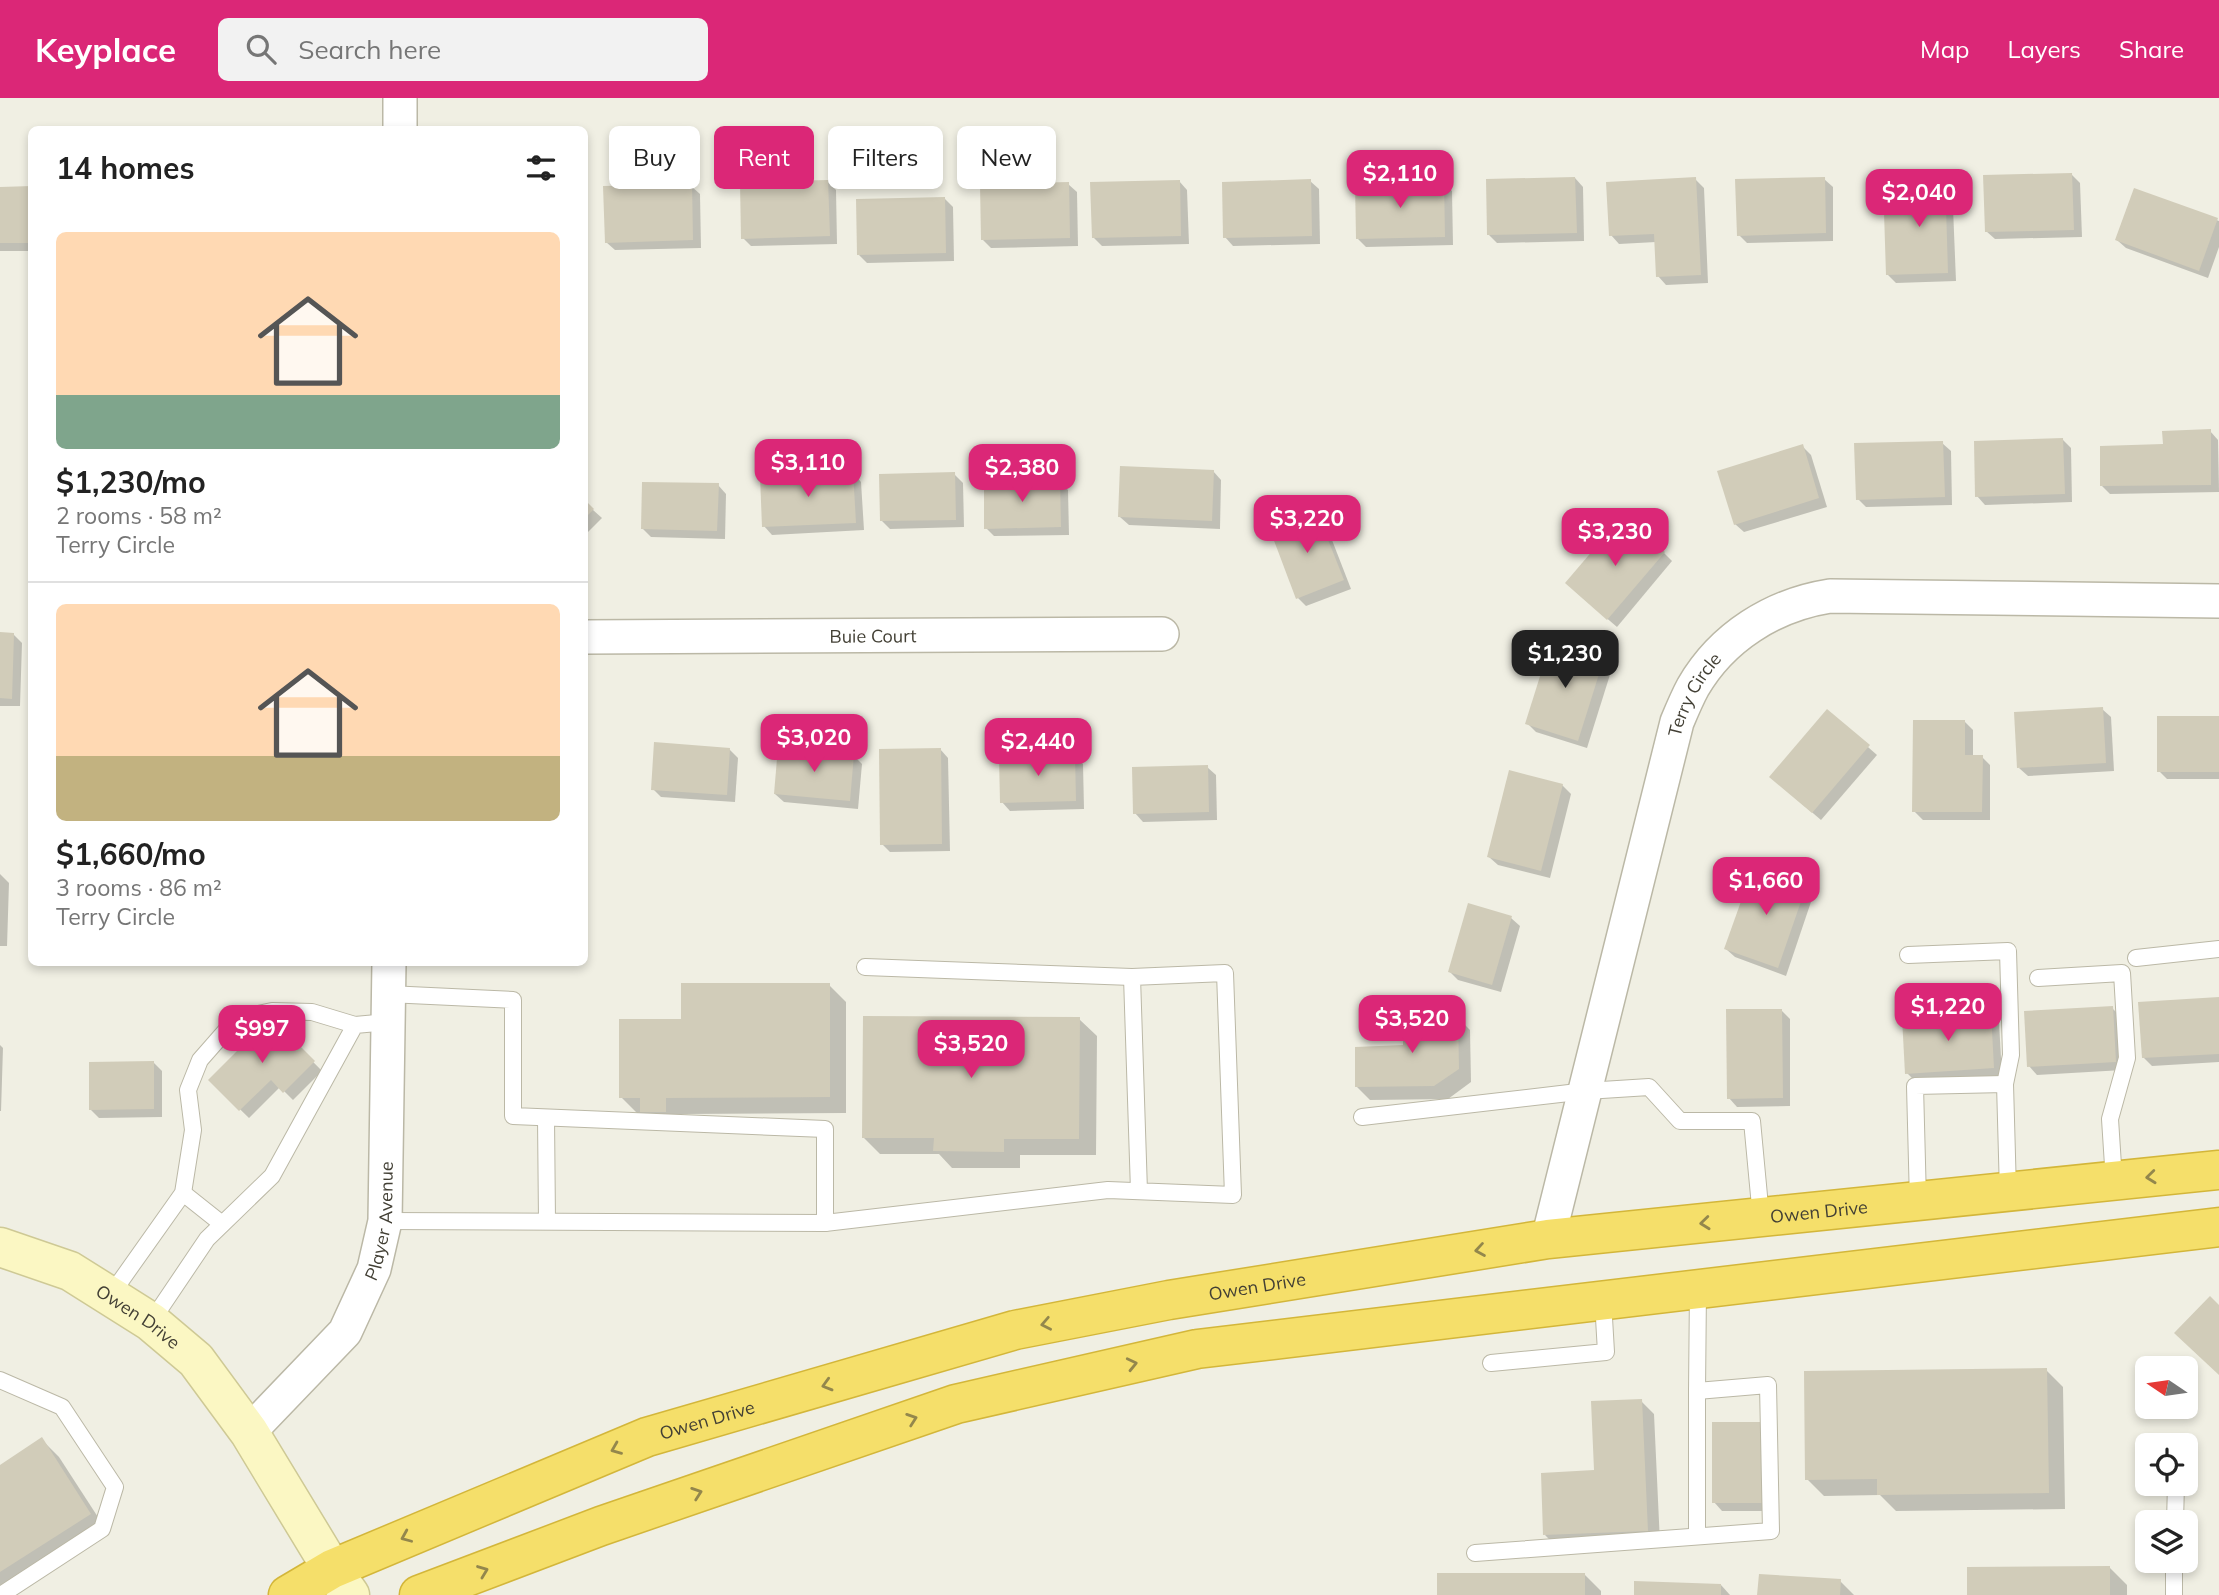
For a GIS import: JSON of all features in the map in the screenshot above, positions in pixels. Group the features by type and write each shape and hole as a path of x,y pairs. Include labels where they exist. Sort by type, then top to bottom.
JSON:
{"highway":[{"name":"Owen Drive","path":"341,1582 647,1437 1015,1330 1169,1300 1548,1239 2219,1170"},
{"path":"419,1595 601,1526 956,1404 1197,1349 2219,1227"},
{"path":"288,1595 341,1582"}],"main road":[{"name":"Owen Drive","path":"0,1247 70,1271 151,1322 196,1360 249,1432 341,1582"}],"street":[{"path":"400,98 400,126"},
{"name":"Terry Circle","path":"1548,1239 1677,722 1693,687 1721,650 1751,625 1785,607 1830,596 2219,601"},
{"name":"Buie Court","path":"588,637 1162,634"},
{"name":"Player Avenue","path":"249,1432 345,1332 374,1269 385,1221 388,993"}],"lane":[{"path":"2136,958 2219,949"},
{"path":"1908,955 2008,951 2011,1055 2005,1084 2008,1192"},
{"path":"385,1221 825,1223 1108,1190 1233,1195 1225,973 1132,976 865,967"},
{"path":"2038,978 2122,973 2127,1058 2110,1119 2114,1181"},
{"path":"1132,976 1139,1191"},
{"path":"151,1322 207,1239 272,1176 355,1026 388,993 513,1000 513,1116 825,1129 825,1223"},
{"path":"110,1296 183,1194 193,1130 188,1090 200,1060 236,1019 272,1011 312,1012 355,1026"},
{"path":"1918,1201 1915,1086 2005,1084"},
{"path":"1362,1117 1586,1091 1649,1087 1680,1121 1752,1121 1761,1217"},
{"path":"546,1118 547,1222"},
{"path":"183,1194 222,1224"},
{"path":"1697,1536 1698,1289"},
{"path":"1491,1363 1606,1352 1603,1301"},
{"path":"1475,1553 1771,1531 1768,1385 1697,1391"},
{"path":"1,1595 102,1529 115,1487 62,1407 5,1387"},
{"path":"2174,1573 2174,1595"}],"building":[{"path":"1945,173 1948,273 1886,275 1884,212 1905,211 1904,175"},
{"path":"2072,173 2074,230 1985,232 1983,175"},
{"path":"1575,177 1577,233 1487,235 1486,179"},
{"path":"1696,177 1701,275 1656,277 1654,234 1609,236 1606,182"},
{"path":"1825,177 1826,233 1737,236 1735,179"},
{"path":"1311,179 1312,236 1223,238 1222,182"},
{"path":"814,180 828,180 830,236 741,239 740,189 814,189"},
{"path":"1180,180 1181,236 1092,238 1090,182"},
{"path":"1444,181 1445,237 1356,239 1355,183"},
{"path":"1056,182 1069,182 1070,238 981,240 980,189 1056,189"},
{"path":"28,186 28,243 0,243 0,187"},
{"path":"603,186 609,186 609,189 692,189 693,240 605,243"},
{"path":"2134,188 2218,218 2199,271 2115,240"},
{"path":"945,197 946,253 857,255 856,199"},
{"path":"2211,429 2211,485 2100,486 2100,446 2163,444 2162,431"},
{"path":"2063,438 2065,494 1975,497 1974,441"},
{"path":"1943,441 1945,497 1856,500 1854,443"},
{"path":"1803,444 1819,498 1734,525 1717,471"},
{"path":"1120,466 1214,470 1212,521 1118,517"},
{"path":"853,471 856,523 762,527 760,476"},
{"path":"955,472 956,520 880,521 879,474"},
{"path":"1060,480 1061,527 984,529 984,481"},
{"path":"642,482 719,483 717,531 641,529"},
{"path":"588,503 594,509 588,515"},
{"path":"1317,512 1344,580 1296,599 1270,530"},
{"path":"1623,515 1665,552 1607,620 1565,583"},
{"path":"0,632 14,633 12,699 0,698"},
{"path":"1552,638 1605,655 1578,741 1525,724"},
{"path":"2103,707 2106,763 2017,768 2014,712"},
{"path":"1827,709 1870,745 1812,813 1769,777"},
{"path":"2157,716 2219,716 2219,772 2157,772"},
{"path":"1913,720 1965,720 1965,755 1983,755 1982,812 1912,812"},
{"path":"654,742 730,748 727,795 651,790"},
{"path":"778,747 854,754 850,801 774,794"},
{"path":"941,748 942,844 880,845 879,749"},
{"path":"1075,754 1076,801 1000,803 999,756"},
{"path":"1208,765 1209,812 1133,814 1132,767"},
{"path":"1509,770 1563,784 1541,871 1487,857"},
{"path":"1754,865 1807,884 1778,968 1724,949"},
{"path":"1468,903 1512,916 1492,985 1448,972"},
{"path":"681,983 830,983 830,1097 666,1098 666,1112 640,1112 640,1098 619,1098 619,1019 681,1019"},
{"path":"2219,997 2219,1054 2142,1058 2138,1002"},
{"path":"2113,1006 2116,1062 2027,1067 2024,1011"},
{"path":"1726,1009 1782,1009 1783,1098 1727,1099"},
{"path":"1991,1012 1994,1068 1905,1074 1902,1017"},
{"path":"1458,1015 1459,1069 1434,1086 1355,1087 1355,1047 1403,1045 1403,1016"},
{"path":"863,1016 1080,1017 1079,1139 1004,1139 1004,1152 933,1151 934,1138 862,1138"},
{"path":"271,1017 315,1061 283,1093 271,1080 239,1111 208,1080"},
{"path":"154,1061 154,1109 89,1110 89,1062"},
{"path":"2210,1296 2219,1305 2219,1375 2174,1333"},
{"path":"2047,1368 2049,1493 1877,1495 1877,1479 1805,1480 1804,1371"},
{"path":"1642,1399 1648,1531 1543,1535 1541,1473 1594,1470 1591,1401"},
{"path":"1712,1422 1762,1422 1762,1503 1712,1503"},
{"path":"42,1437 91,1514 0,1572 0,1465"},
{"path":"2110,1566 2110,1595 1967,1595 1967,1567"},
{"path":"1437,1573 1585,1573 1585,1595 1437,1595"},
{"path":"1759,1574 1841,1579 1840,1595 1757,1595"},
{"path":"1634,1581 1721,1584 1721,1595 1634,1595"}]}
